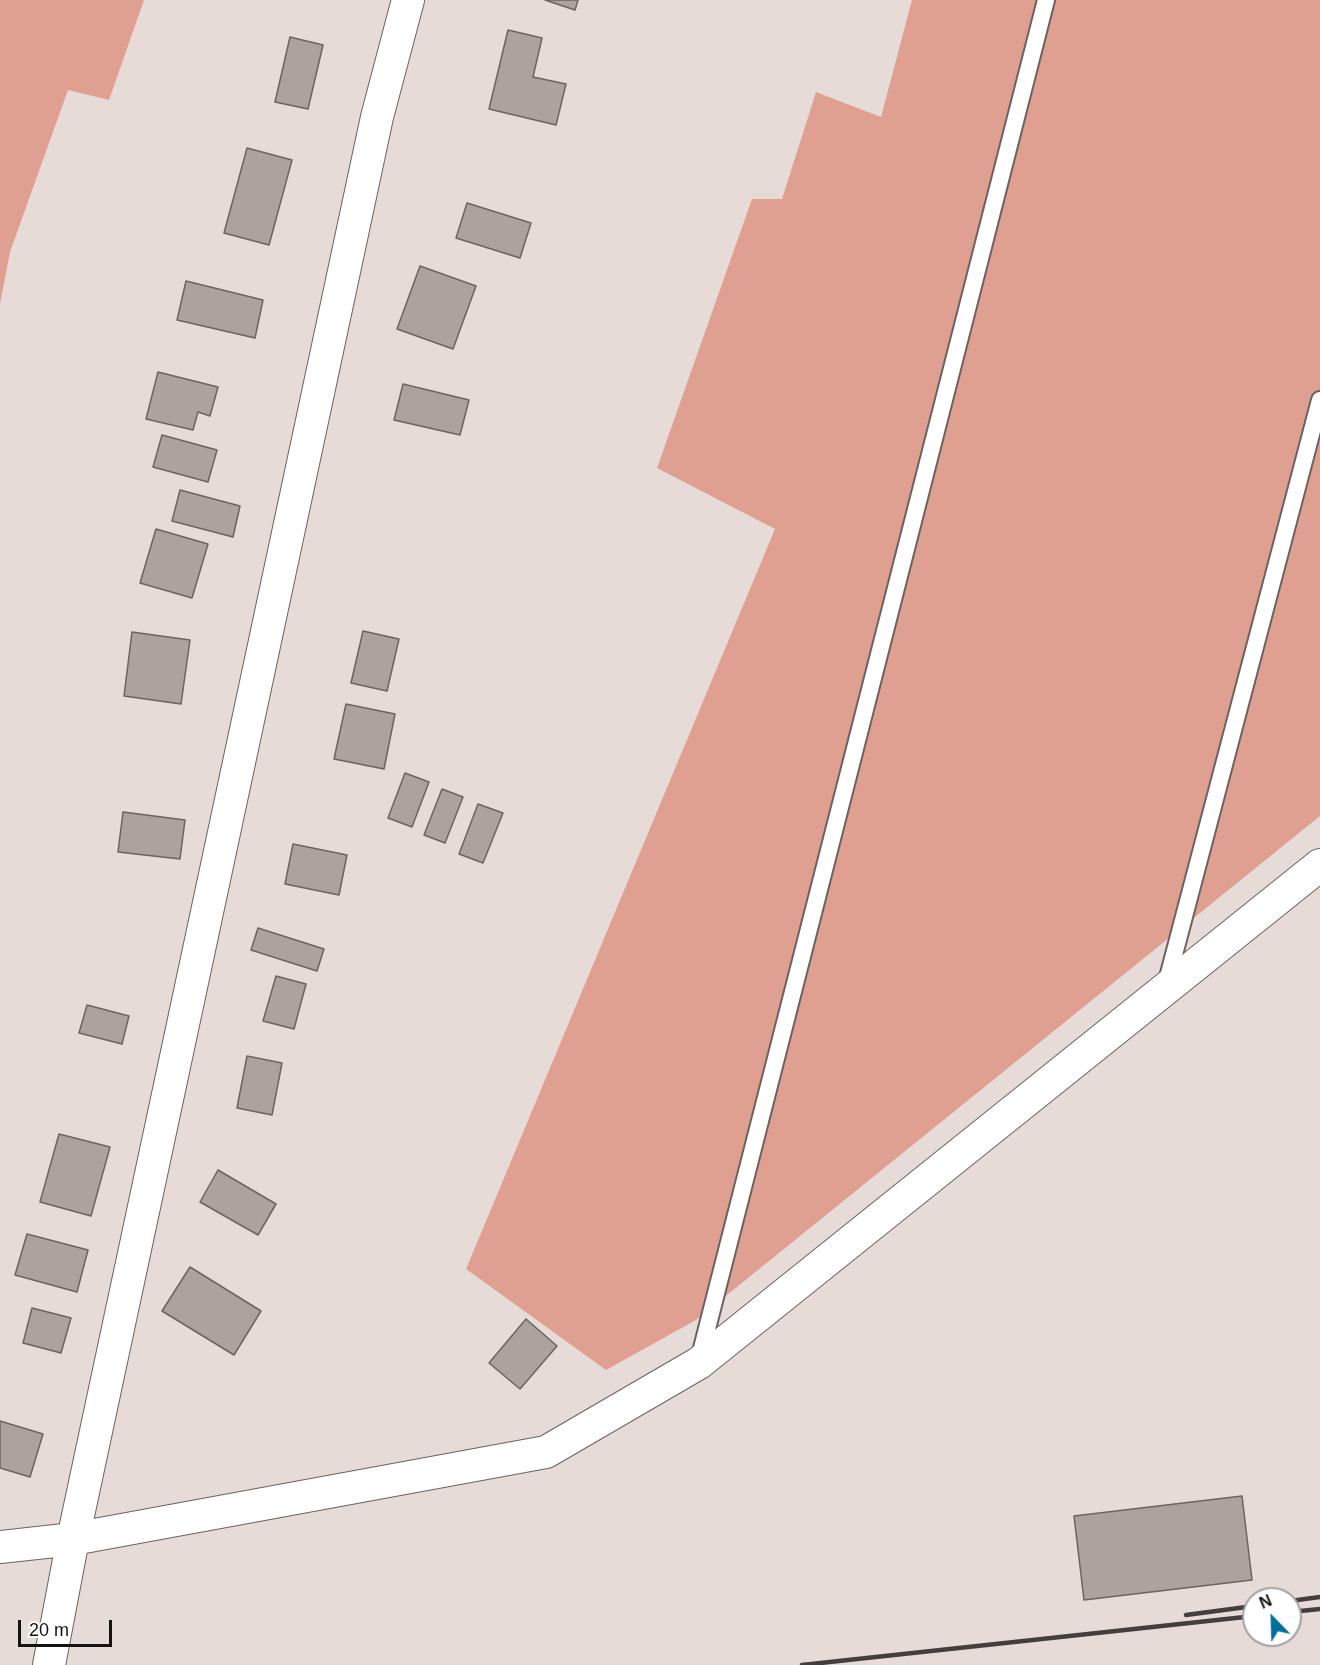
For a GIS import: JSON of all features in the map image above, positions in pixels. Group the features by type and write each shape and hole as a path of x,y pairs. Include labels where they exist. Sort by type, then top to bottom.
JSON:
{"street":[{"path":"49,1665 73,1539 375,129 408,0"},
{"path":"0,1547 73,1539 546,1452 699,1363 1320,865"}],"lane":[{"path":"699,1363 1046,0"},
{"path":"1165,989 1320,400"}],"shaded area":[{"path":"0,0 144,0 109,100 68,90 10,252 0,304"},
{"path":"912,0 1320,0 1320,816 696,1320 606,1370 466,1269 775,529 657,468 752,199 782,199 816,92 881,117"}],"building":[{"path":"545,0 578,0 575,10"},
{"path":"508,30 542,38 533,77 566,84 556,125 489,109"},
{"path":"290,37 323,45 308,109 275,102"},
{"path":"247,148 292,160 269,245 224,233"},
{"path":"467,203 531,223 520,258 456,238"},
{"path":"420,266 476,286 453,349 397,329"},
{"path":"186,281 263,300 255,338 177,320"},
{"path":"158,372 218,387 210,416 198,412 193,430 146,419"},
{"path":"403,384 469,400 460,435 394,420"},
{"path":"162,435 217,450 208,482 153,467"},
{"path":"180,490 240,506 233,537 172,521"},
{"path":"156,529 208,544 192,598 140,583"},
{"path":"363,631 399,639 387,691 351,683"},
{"path":"132,632 190,640 181,704 124,696"},
{"path":"346,704 395,714 384,769 334,759"},
{"path":"405,773 429,782 412,827 388,818"},
{"path":"442,789 463,797 445,843 424,835"},
{"path":"478,804 503,813 483,863 459,854"},
{"path":"123,812 185,820 180,859 118,852"},
{"path":"293,844 347,855 339,895 285,884"},
{"path":"258,928 324,949 317,971 251,950"},
{"path":"276,976 306,984 294,1029 263,1021"},
{"path":"87,1005 129,1016 122,1044 79,1033"},
{"path":"247,1056 282,1063 272,1115 237,1108"},
{"path":"59,1134 110,1147 91,1216 40,1202"},
{"path":"218,1170 276,1204 258,1235 200,1202"},
{"path":"27,1234 88,1250 77,1292 15,1275"},
{"path":"190,1267 261,1311 234,1355 162,1311"},
{"path":"32,1308 71,1318 61,1353 23,1343"},
{"path":"526,1319 557,1346 520,1389 489,1363"},
{"path":"0,1421 43,1434 30,1477 0,1468"},
{"path":"1242,1496 1252,1580 1084,1600 1074,1516"}],"railway":[{"path":"1302,1599 1320,1597"},
{"path":"1186,1615 1242,1608"},
{"path":"1302,1611 1320,1609"},
{"path":"802,1665 1242,1617"}]}
